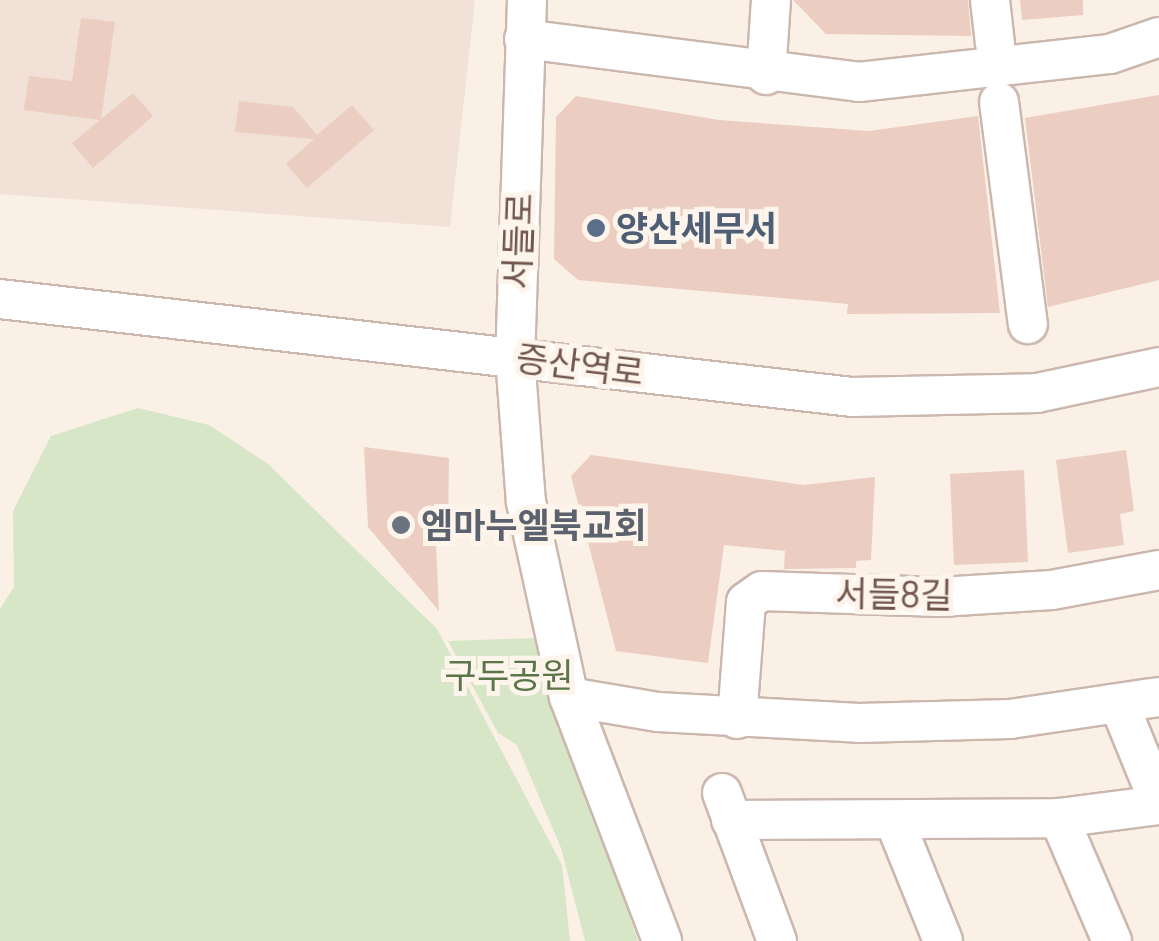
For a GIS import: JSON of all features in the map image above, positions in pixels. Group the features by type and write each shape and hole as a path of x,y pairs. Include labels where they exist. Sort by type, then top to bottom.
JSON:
{"street":[{"name":"서들로","path":"528,0 515,357 526,502 569,696 662,941"},
{"path":"766,75 772,0"},
{"path":"990,0 995,44"},
{"path":"524,38 766,75 859,82 945,77 1110,54 1159,37"},
{"path":"999,102 1028,324"},
{"name":"증산역로","path":"0,299 852,397 1036,393 1159,367"},
{"name":"서들8길","path":"737,718 746,602 762,592 940,597 1052,590 1159,570"},
{"path":"569,696 737,718 1010,719 1159,697"},
{"path":"777,941 726,807 896,822 1060,818 1159,804 1120,704"},
{"path":"1060,818 1112,941"},
{"path":"896,822 943,941"}],"shaded area":[{"path":"0,0 475,0 450,227 0,194"}],"green space":[{"path":"138,408 209,425 268,464 437,629 562,865 570,941 0,941 0,609 14,587 13,511 51,436"},
{"name":"구두공원","path":"534,638 638,941 585,941 561,848 517,745 498,733 448,641"}],"building":[{"path":"793,0 968,0 971,36 826,34"},
{"path":"1020,0 1083,0 1083,15 1022,20"},
{"path":"81,18 115,22 101,119 133,93 153,116 93,168 72,143 100,120 24,110 29,76 72,81"},
{"path":"1159,95 1159,280 1048,307 1025,118"},
{"path":"576,96 719,120 869,131 978,116 1000,313 847,314 848,304 578,280 554,259 556,117"},
{"path":"239,101 293,107 317,135 352,105 374,130 307,188 286,164 314,139 235,132"},
{"name":"엠마누엘북교회","path":"364,447 449,458 448,526 435,523 439,611 368,527"},
{"path":"1126,450 1134,511 1120,514 1124,545 1068,553 1056,460"},
{"path":"591,455 804,485 875,477 871,560 856,561 856,568 784,569 785,551 724,545 708,663 616,651 571,476"},
{"path":"1024,470 1028,562 954,565 950,474"}],"place":[{"name":"양산세무서","path":"596,228"},
{"name":"엠마누엘북교회","path":"401,525"}]}
